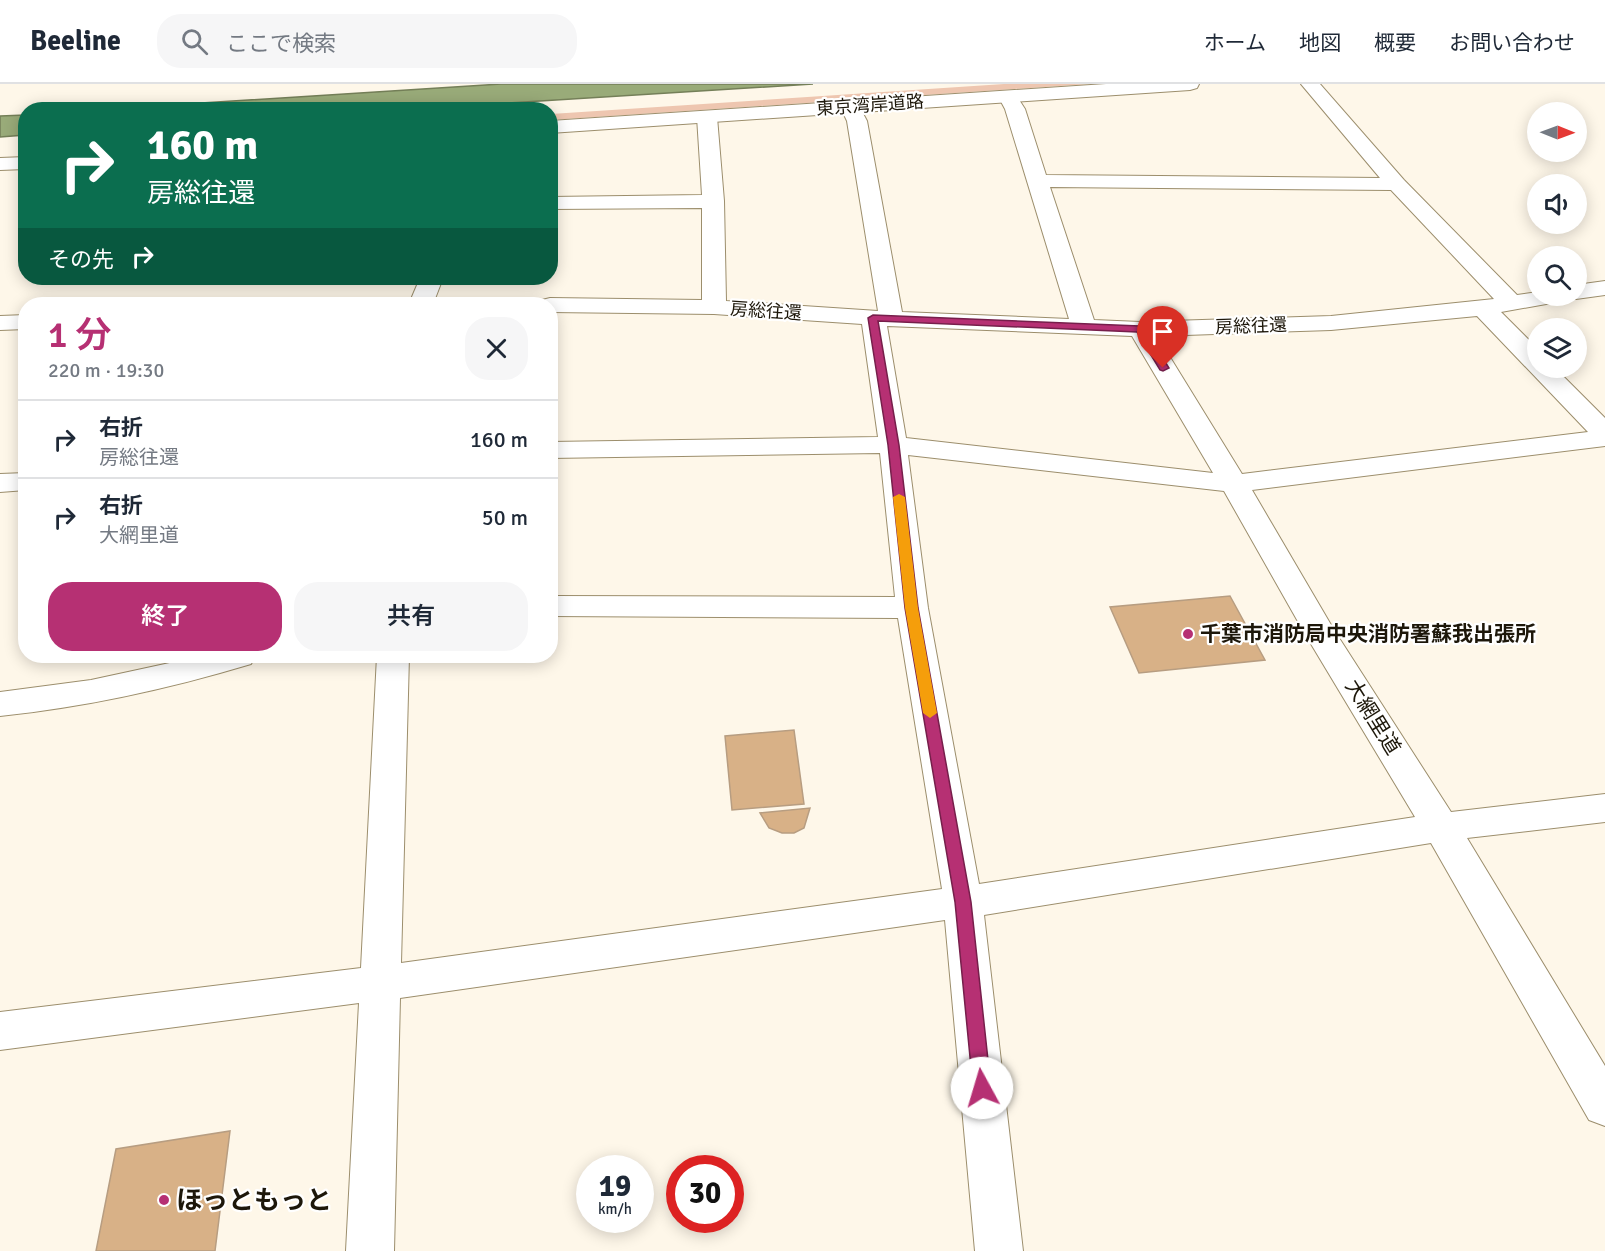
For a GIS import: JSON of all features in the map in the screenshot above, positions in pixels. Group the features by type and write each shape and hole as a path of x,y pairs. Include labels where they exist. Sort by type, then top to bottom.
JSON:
{"main road":[{"name":"東京湾岸道路","path":"558,109 936,84"},
{"name":"東京湾岸道路","path":"558,127 1190,84"},
{"path":"1310,84 1397,184 1510,302"},
{"path":"1007,96 1015,109 1084,327"},
{"path":"850,106 858,121 882,318 893,445 912,608 963,902 999,1251"},
{"path":"707,117 713,201 714,307"},
{"path":"0,146 18,145"},
{"path":"0,164 18,163"},
{"path":"1037,181 1397,184"},
{"path":"558,203 713,201"},
{"path":"1587,290 1605,288"},
{"name":"房総往還","path":"558,305 714,307 882,318 1140,329 1331,323 1483,308 1527,300"},
{"path":"1483,308 1527,354"},
{"path":"0,323 18,322"},
{"name":"大網里道","path":"1140,329 1321,634 1442,827 1605,1106"},
{"path":"1551,378 1602,429"},
{"path":"558,450 893,445 1234,484 1602,429"},
{"path":"0,483 18,482"},
{"path":"558,606 912,608"},
{"path":"0,704 49,699 130,684 185,673 217,663"},
{"path":"370,1251 393,663"},
{"path":"0,1031 380,982 963,902 1442,827 1605,808"}],"shaded area":[{"path":"501,84 813,84 525,102 217,102"},
{"path":"1004,84 1089,84 558,120 558,114"},
{"path":"18,115 18,136 0,137 0,116"}],"building":[{"path":"1230,596 1265,660 1139,673 1110,607"},
{"path":"794,730 804,804 732,810 725,736"},
{"path":"810,808 804,828 794,833 782,833 769,828 760,813"},
{"name":"ほっともっと","path":"230,1131 215,1251 96,1251 116,1149"}],"slow traffic":[{"path":"899,497 912,608 930,713"}],"place":[{"name":"千葉市消防局中央消防署蘇我出張所","path":"1188,634"},
{"name":"ほっともっと","path":"164,1200"}],"route":[{"path":"982,1088 963,902 912,608 893,445 873,318 1140,329 1163,368"}]}
